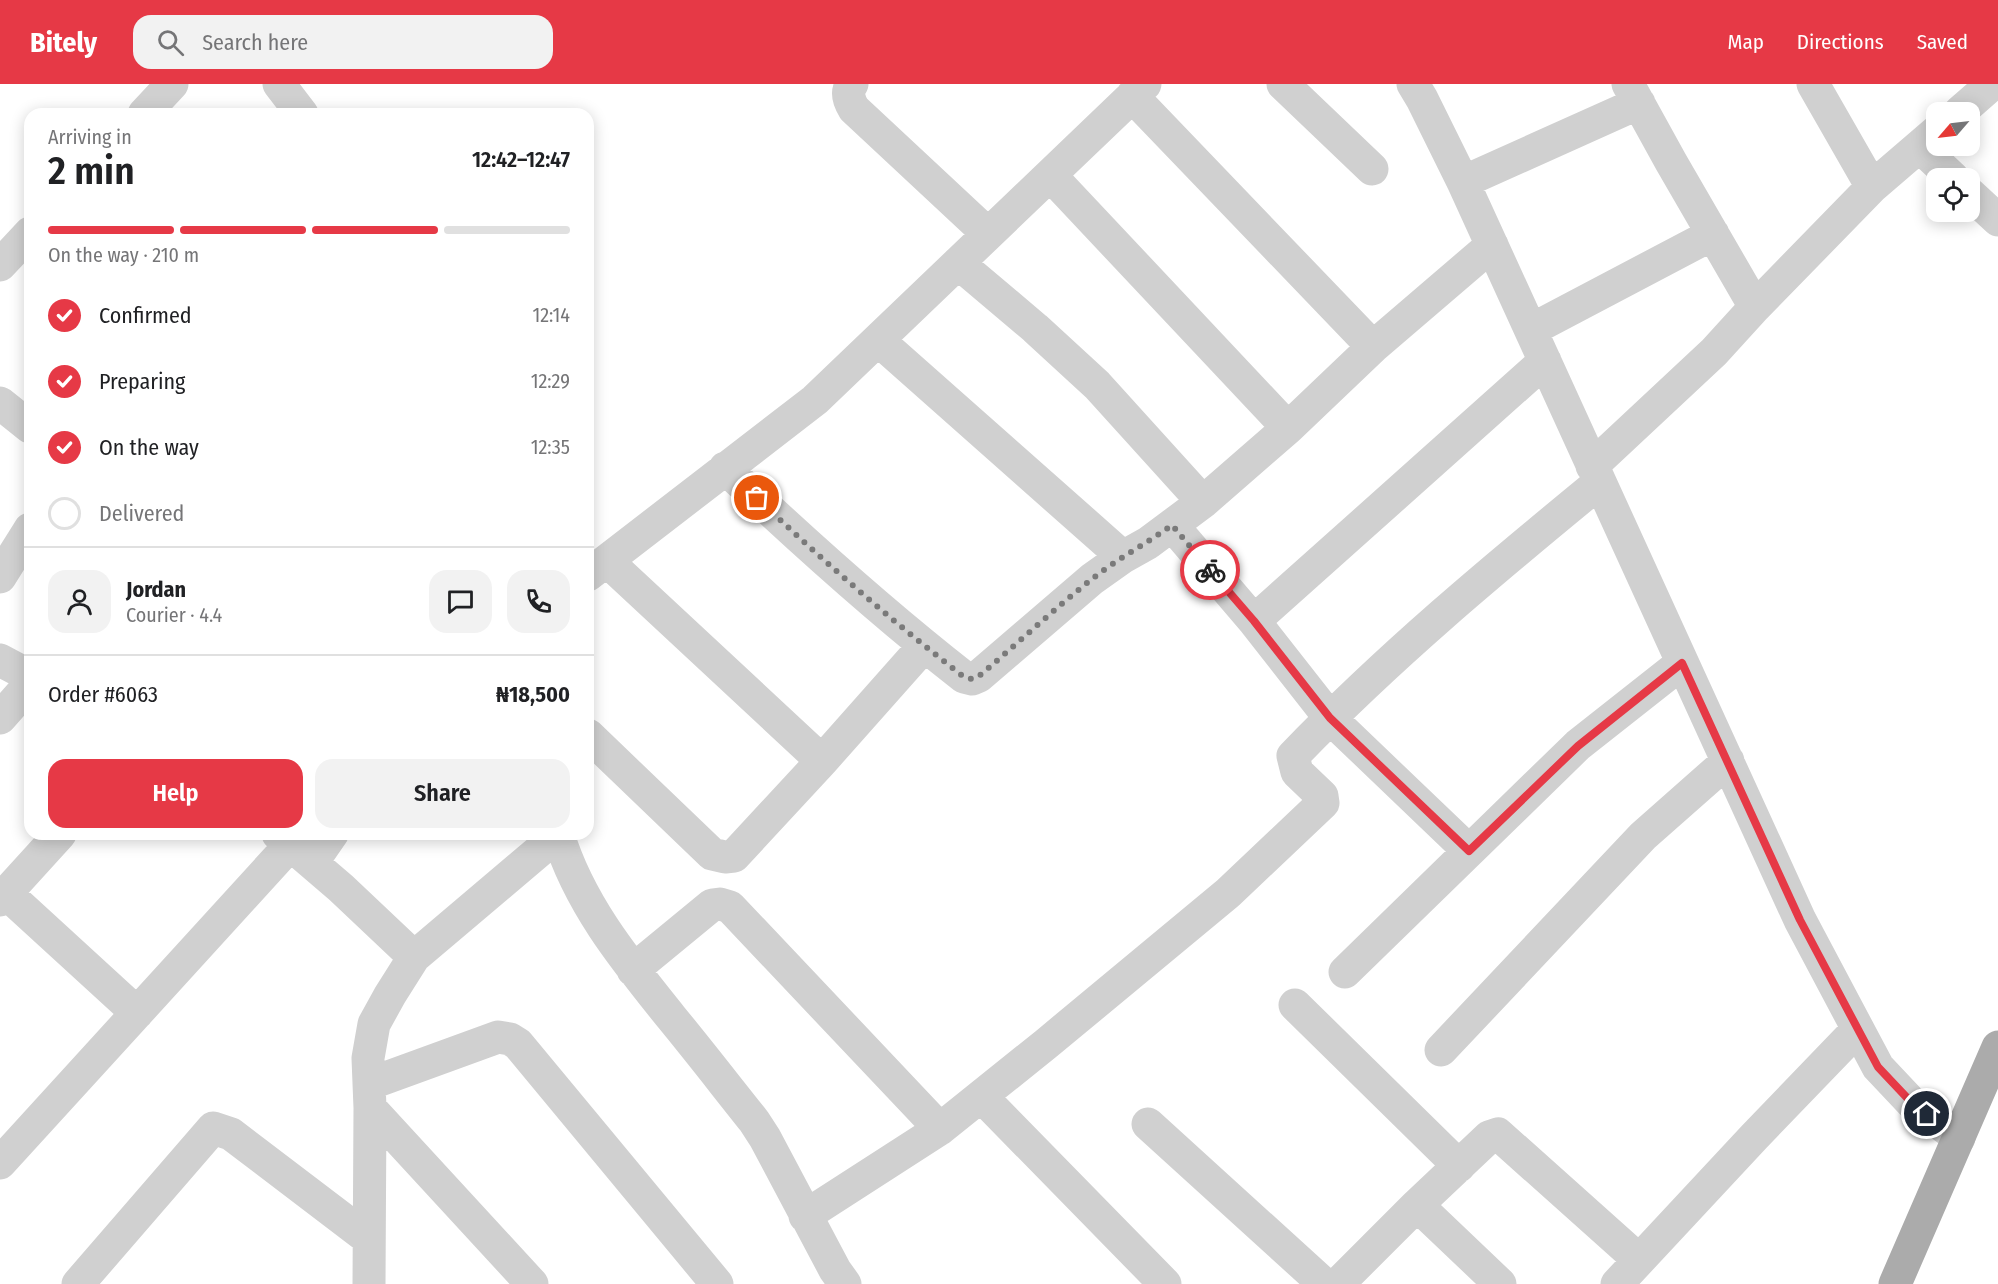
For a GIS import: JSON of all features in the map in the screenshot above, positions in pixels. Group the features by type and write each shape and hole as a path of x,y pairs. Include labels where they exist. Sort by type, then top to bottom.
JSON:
{"main road":[{"path":"1895,1284 1998,1047"}],"street":[{"path":"150,108 172,84"},
{"path":"279,84 297,108"},
{"path":"852,84 849,88 849,100 854,109 988,234"},
{"path":"1283,84 1372,169"},
{"path":"1413,84 1463,182 1800,920 1878,1067 1911,1102 1959,1138"},
{"path":"1813,84 1872,187"},
{"path":"1971,102 1992,84"},
{"path":"822,761 598,568 815,399 1139,90 1373,347"},
{"path":"1463,182 1633,94 1755,307"},
{"path":"805,1216 940,1129 1228,893 1323,803 1322,796 1297,772 1293,756 1330,718 1596,474 1872,187 1926,141"},
{"path":"1051,176 1288,428"},
{"path":"1980,203 1998,220"},
{"path":"1531,330 1713,234"},
{"path":"0,265 24,239"},
{"path":"725,468 820,558 924,646 964,677 972,679 979,676 1092,579 1148,543 1203,502 1288,428 1373,347 1492,246"},
{"path":"958,264 1035,328 1097,385 1203,502"},
{"path":"878,340 1123,557"},
{"path":"1254,621 1545,361"},
{"path":"0,403 24,422"},
{"path":"1172,525 1254,621 1330,718 1469,851"},
{"path":"0,577 24,539"},
{"path":"594,741 712,854 725,857 734,856 924,646"},
{"path":"0,660 24,673"},
{"path":"1345,972 1578,746 1682,663"},
{"path":"0,718 24,691"},
{"path":"1442,1050 1643,836 1728,761"},
{"path":"55,840 3,897 137,1013"},
{"path":"0,1163 137,1013 294,847 314,840"},
{"path":"369,1284 368,1058 374,1024 414,957 552,840"},
{"path":"560,840 591,909 633,970 754,1121 765,1138 805,1216 845,1284"},
{"path":"294,847 414,957"},
{"path":"633,970 712,905 720,904 730,907 753,934 940,1129"},
{"path":"1295,1005 1459,1166"},
{"path":"1617,1284 1858,1029"},
{"path":"369,1096 498,1037 510,1039 518,1044 717,1284"},
{"path":"369,1096 532,1284"},
{"path":"981,1096 1165,1284"},
{"path":"1148,1124 1324,1284"},
{"path":"78,1284 213,1128 231,1134 369,1239"},
{"path":"1338,1284 1417,1204 1490,1137 1498,1134 1639,1260"},
{"path":"1417,1204 1500,1284"}],"way so far":[{"path":"757,498 820,558 924,646 964,677 972,679 979,676 1092,579 1172,525 1210,570"}],"route":[{"path":"1210,570 1254,621 1330,718 1469,851 1578,746 1682,663 1800,920 1878,1067 1911,1102 1927,1114"}]}
